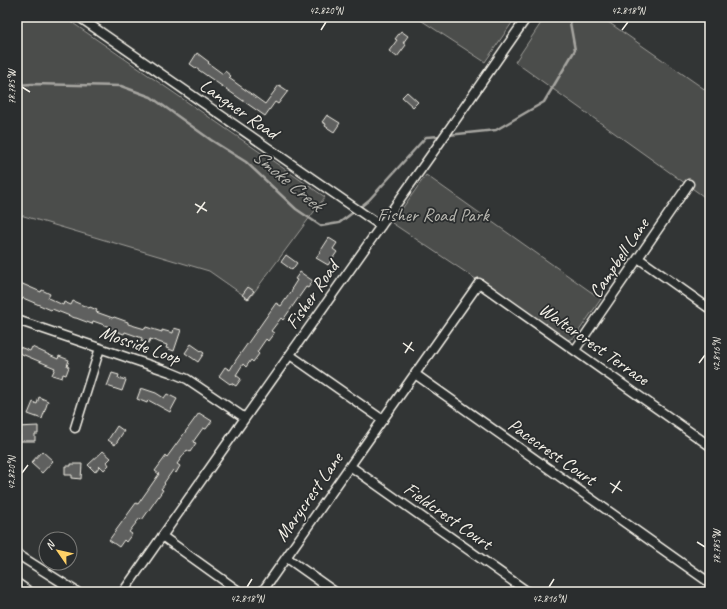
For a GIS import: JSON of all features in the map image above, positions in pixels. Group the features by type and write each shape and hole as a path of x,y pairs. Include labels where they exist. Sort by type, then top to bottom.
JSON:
{"street":[{"name":"Langner Road","path":"79,17 380,226"},
{"name":"Fisher Road","path":"124,592 527,17"},
{"name":"Campbell Lane","path":"575,350 689,184"},
{"path":"638,258 710,309"},
{"name":"Waltercrest Terrace","path":"466,302 479,283 710,446"},
{"name":"Marycrest Lane","path":"262,592 466,302"},
{"name":"Mosside Loop","path":"17,320 187,379 245,418"},
{"path":"75,428 100,348"},
{"path":"290,355 383,420"},
{"name":"Pacecrest Court","path":"415,374 710,583"},
{"name":"Fieldcrest Court","path":"350,466 528,592"},
{"path":"162,536 240,592"},
{"path":"17,554 77,592"},
{"path":"287,558 335,592"},
{"path":"17,583 30,592"}],"green space":[{"path":"17,17 64,17 325,197 249,299 209,271 17,214"},
{"path":"416,17 516,17 485,62"},
{"path":"545,17 601,17 710,93 710,201 515,62"},
{"name":"Fisher Road Park","path":"426,175 601,299 574,338 567,340 392,223"}],"building":[{"path":"401,31 408,36 403,43 406,45 397,57 389,51 397,40 395,39"},
{"path":"197,53 223,74 225,71 231,76 229,78 265,104 279,85 288,91 278,104 275,102 265,116 190,64"},
{"path":"407,92 418,102 413,107 402,97"},
{"path":"327,115 340,123 334,132 322,122"},
{"path":"329,238 337,243 333,249 337,252 328,265 316,258"},
{"path":"286,255 297,263 292,270 281,262"},
{"path":"300,272 313,281 308,288 306,287 283,320 281,318 271,331 274,333 268,341 266,339 257,352 259,354 253,362 251,360 246,367 243,364 236,375 241,379 236,386 231,383 230,384 219,376 225,367 230,370 276,303 281,306 293,289 292,288 297,280 295,279"},
{"path":"18,282 41,292 42,290 50,294 48,298 63,305 64,302 71,305 73,301 97,310 96,312 145,329 146,327 162,332 162,330 173,333 174,328 181,330 174,351 166,348 167,345 150,339 149,343 141,341 142,338 125,332 124,334 93,321 92,324 52,309 51,310 23,298 22,300 17,298"},
{"path":"248,287 254,291 248,299 242,295"},
{"path":"191,344 204,353 198,362 185,353"},
{"path":"17,346 30,351 32,347 58,359 59,356 69,360 67,366 69,367 66,375 63,374 62,378 52,375 55,368 17,352"},
{"path":"112,373 119,375 118,378 126,380 122,391 107,386"},
{"path":"141,388 156,393 164,398 167,394 177,399 170,412 148,400 147,403 137,399"},
{"path":"39,397 48,401 42,419 28,414 33,402 37,404"},
{"path":"199,413 212,421 206,429 203,428 193,442 196,443 190,452 187,450 177,464 180,466 176,473 173,470 161,489 163,490 142,520 140,518 129,532 132,534 126,542 124,540 119,547 109,540 136,503 138,504 159,474 155,471"},
{"path":"38,426 38,434 35,434 35,441 20,441 20,435 17,435 17,427"},
{"path":"117,426 124,431 115,445 108,440"},
{"path":"42,451 53,461 42,473 31,463"},
{"path":"103,451 111,458 107,462 109,465 104,470 100,466 95,472 88,465"},
{"path":"71,464 82,464 81,479 72,478 72,475 65,475 65,466 71,466"}],"waterway":[{"name":"Smoke Creek","path":"448,135 496,130 544,102 575,50 569,17"},
{"name":"Smoke Creek","path":"17,85 121,86 151,97 211,140 246,162 296,209 321,226 339,223 355,211"},
{"name":"Smoke Creek","path":"359,208 369,200 426,137 441,136"}]}
